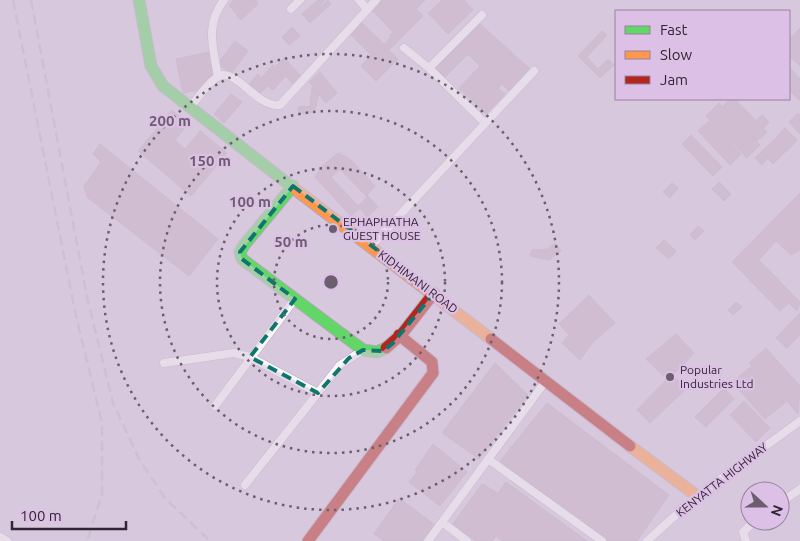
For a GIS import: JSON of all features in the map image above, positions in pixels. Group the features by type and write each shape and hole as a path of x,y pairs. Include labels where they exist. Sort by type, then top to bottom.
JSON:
{"street":[{"name":"KIDHIMANI ROAD","path":"139,0 151,66 163,86 370,247 434,293 545,382 697,496"},
{"path":"218,77 214,52 213,19 224,0"},
{"path":"291,9 300,0"},
{"path":"359,0 367,9"},
{"path":"190,108 218,77 224,74 233,77 260,100 280,105 376,0"},
{"path":"429,68 482,15"},
{"path":"404,48 429,68 485,123"},
{"path":"370,247 534,71"},
{"path":"293,186 240,252 242,258 363,350 372,352 383,351 434,293"},
{"path":"215,406 250,357 296,299"},
{"path":"308,541 433,373 432,362 399,335"},
{"path":"245,485 340,365 363,350"},
{"path":"164,363 234,353 250,357 318,393"},
{"path":"428,541 545,382"},
{"name":"KENYATTA HIGHWAY","path":"646,541 697,496 800,421"},
{"path":"488,459 602,541"},
{"path":"442,522 467,541"},
{"path":"0,537 6,541"}],"highlighted area":[{"path":"293,186 434,293 392,344 383,351 363,350 349,358 318,393 250,357 295,299 242,259 240,252"}],"building":[{"path":"234,0 256,0 258,4 241,20 229,5"},
{"path":"318,0 325,0 309,17 328,0 331,4 310,23 302,14"},
{"path":"382,0 425,0 416,9 423,16 389,50 398,59 376,81 361,66 371,55 349,33 361,22 384,44 391,37 390,35 393,32 372,10"},
{"path":"442,0 464,0 473,10 448,34 428,13"},
{"path":"479,23 530,69 509,91 502,84 498,88 505,94 486,114 459,88 480,66 468,54 445,77 436,68"},
{"path":"292,27 300,36 289,45 282,37"},
{"path":"800,28 800,66 790,57 790,39"},
{"path":"602,31 607,35 587,57 598,69 608,59 614,65 600,78 578,56"},
{"path":"235,41 248,51 231,74 218,64"},
{"path":"210,52 214,76 199,90 183,93 176,59"},
{"path":"284,58 301,76 293,84 276,66"},
{"path":"273,65 285,77 273,90 268,86 258,95 248,85 258,74 261,78"},
{"path":"790,68 800,79 800,101 790,91"},
{"path":"320,72 337,93 326,103 309,82"},
{"path":"312,87 319,94 314,112 299,114 298,107 310,106"},
{"path":"231,94 242,102 224,123 214,114"},
{"path":"729,100 736,100 767,132 757,141 723,106"},
{"path":"719,103 760,145 747,158 706,116"},
{"path":"172,110 188,124 175,140 185,149 200,131 227,153 191,196 138,151"},
{"path":"798,113 800,115 800,134 789,122"},
{"path":"762,115 769,122 764,128 756,121"},
{"path":"709,121 741,154 730,165 698,131"},
{"path":"785,128 797,140 787,151 775,139"},
{"path":"691,135 722,167 713,176 682,144"},
{"path":"775,139 786,151 773,164 761,152"},
{"path":"100,144 218,239 189,276 87,197 84,186 101,162 93,154"},
{"path":"761,152 767,159 762,165 755,158"},
{"path":"338,153 350,159 375,186 367,195 378,207 367,217 360,208 351,216 315,177 322,166","holes":["340,169 367,197 358,206 331,177"]},
{"path":"719,182 731,194 724,201 712,189"},
{"path":"672,183 678,188 670,198 663,192"},
{"path":"800,193 800,250 791,255 776,241 759,260 800,302 797,311 789,303 780,311 732,262"},
{"path":"698,226 704,231 695,240 690,235"},
{"path":"664,240 676,251 669,259 656,248"},
{"path":"555,243 561,251 549,260 530,256 532,250 548,249"},
{"path":"589,295 615,323 593,342 580,360 562,343 569,335 559,324"},
{"path":"736,302 742,307 733,315 728,310"},
{"path":"800,313 800,335 787,348 776,338"},
{"name":"Popular Industries Ltd","path":"676,334 694,353 673,375 686,389 650,423 637,410 667,379 646,359"},
{"path":"766,348 800,386 798,414 787,401 765,419 732,382 752,366 749,363"},
{"path":"495,363 528,395 479,459 442,433"},
{"path":"724,388 734,399 706,427 695,417"},
{"path":"744,401 770,428 756,442 730,415"},
{"path":"547,403 669,495 637,541 607,541 500,461"},
{"path":"433,444 467,472 440,506 409,482"},
{"path":"506,482 587,541 502,541 496,536 492,541 476,541 452,525 482,484 498,493"},
{"path":"399,498 435,525 422,541 384,541 374,534"}],"railway":[{"path":"13,0 76,316 102,423 102,495 87,541"},
{"path":"31,0 87,297 113,403 139,459 165,498 210,541"}],"traffic: fast":[{"path":"139,0 151,66 163,86 296,190"},
{"path":"293,186 244,245 240,252 242,259 363,350 377,352 386,348"}],"traffic: slow":[{"path":"296,190 491,339"},
{"path":"630,446 697,496"}],"traffic: jam":[{"path":"386,348 402,334 434,293"},
{"path":"308,541 433,373 432,362 399,335"},
{"path":"491,339 630,446"}],"place":[{"name":"EPHAPHATHA GUEST HOUSE","path":"333,229"},
{"name":"Popular Industries Ltd","path":"670,377"}]}
